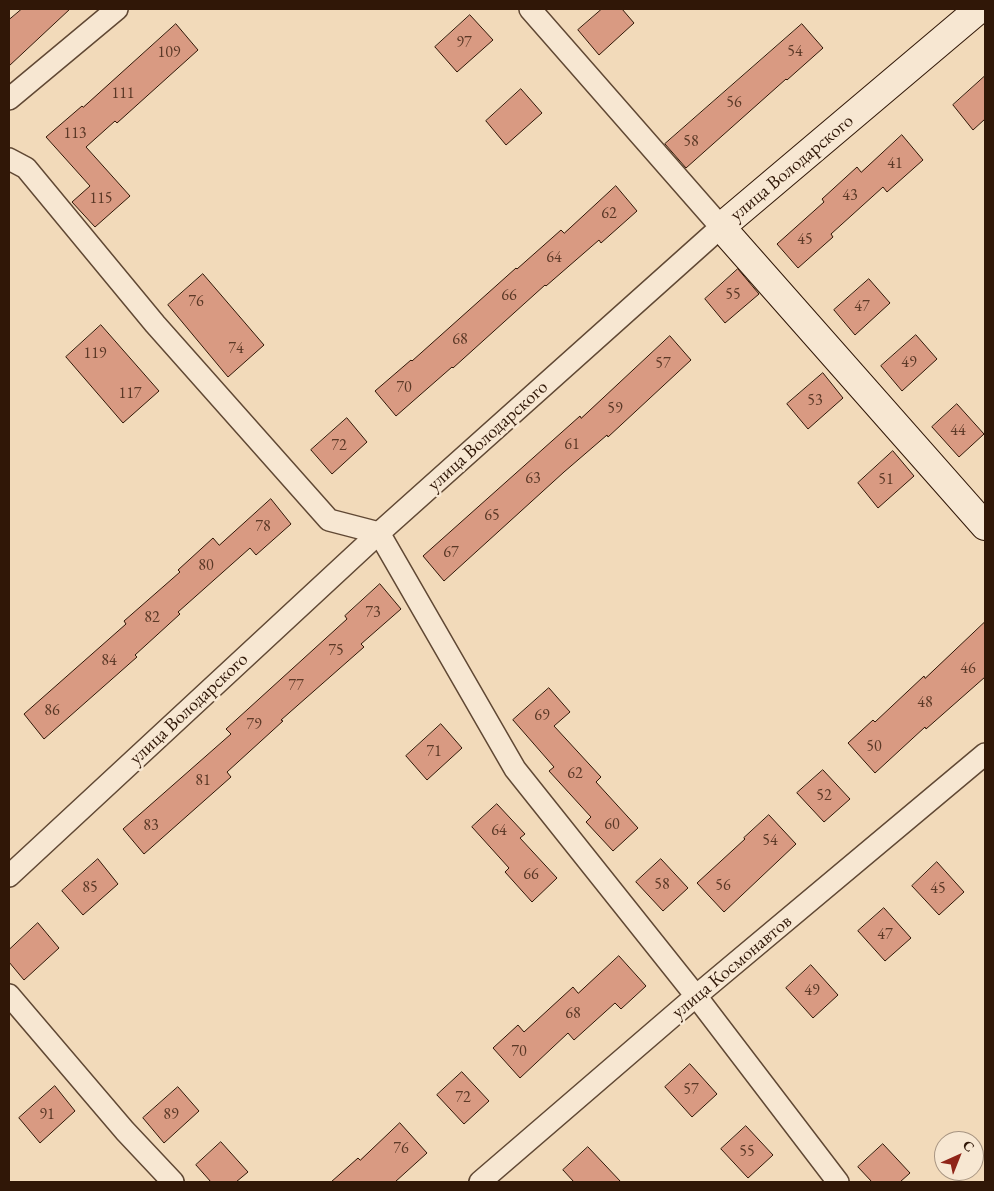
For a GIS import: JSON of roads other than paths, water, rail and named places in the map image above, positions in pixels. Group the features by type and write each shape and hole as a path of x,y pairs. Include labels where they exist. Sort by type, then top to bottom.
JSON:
{"street":[{"path":"9,99 117,9"},
{"path":"530,9 985,526"},
{"name":"улица Володарского","path":"9,876 378,533 721,227 979,9"},
{"path":"9,159 26,168 154,324 329,520 378,533 515,769 696,996 838,1182"},
{"name":"улица Космонавтов","path":"480,1182 696,996 985,754"},
{"path":"9,995 125,1131 173,1182"}]}
